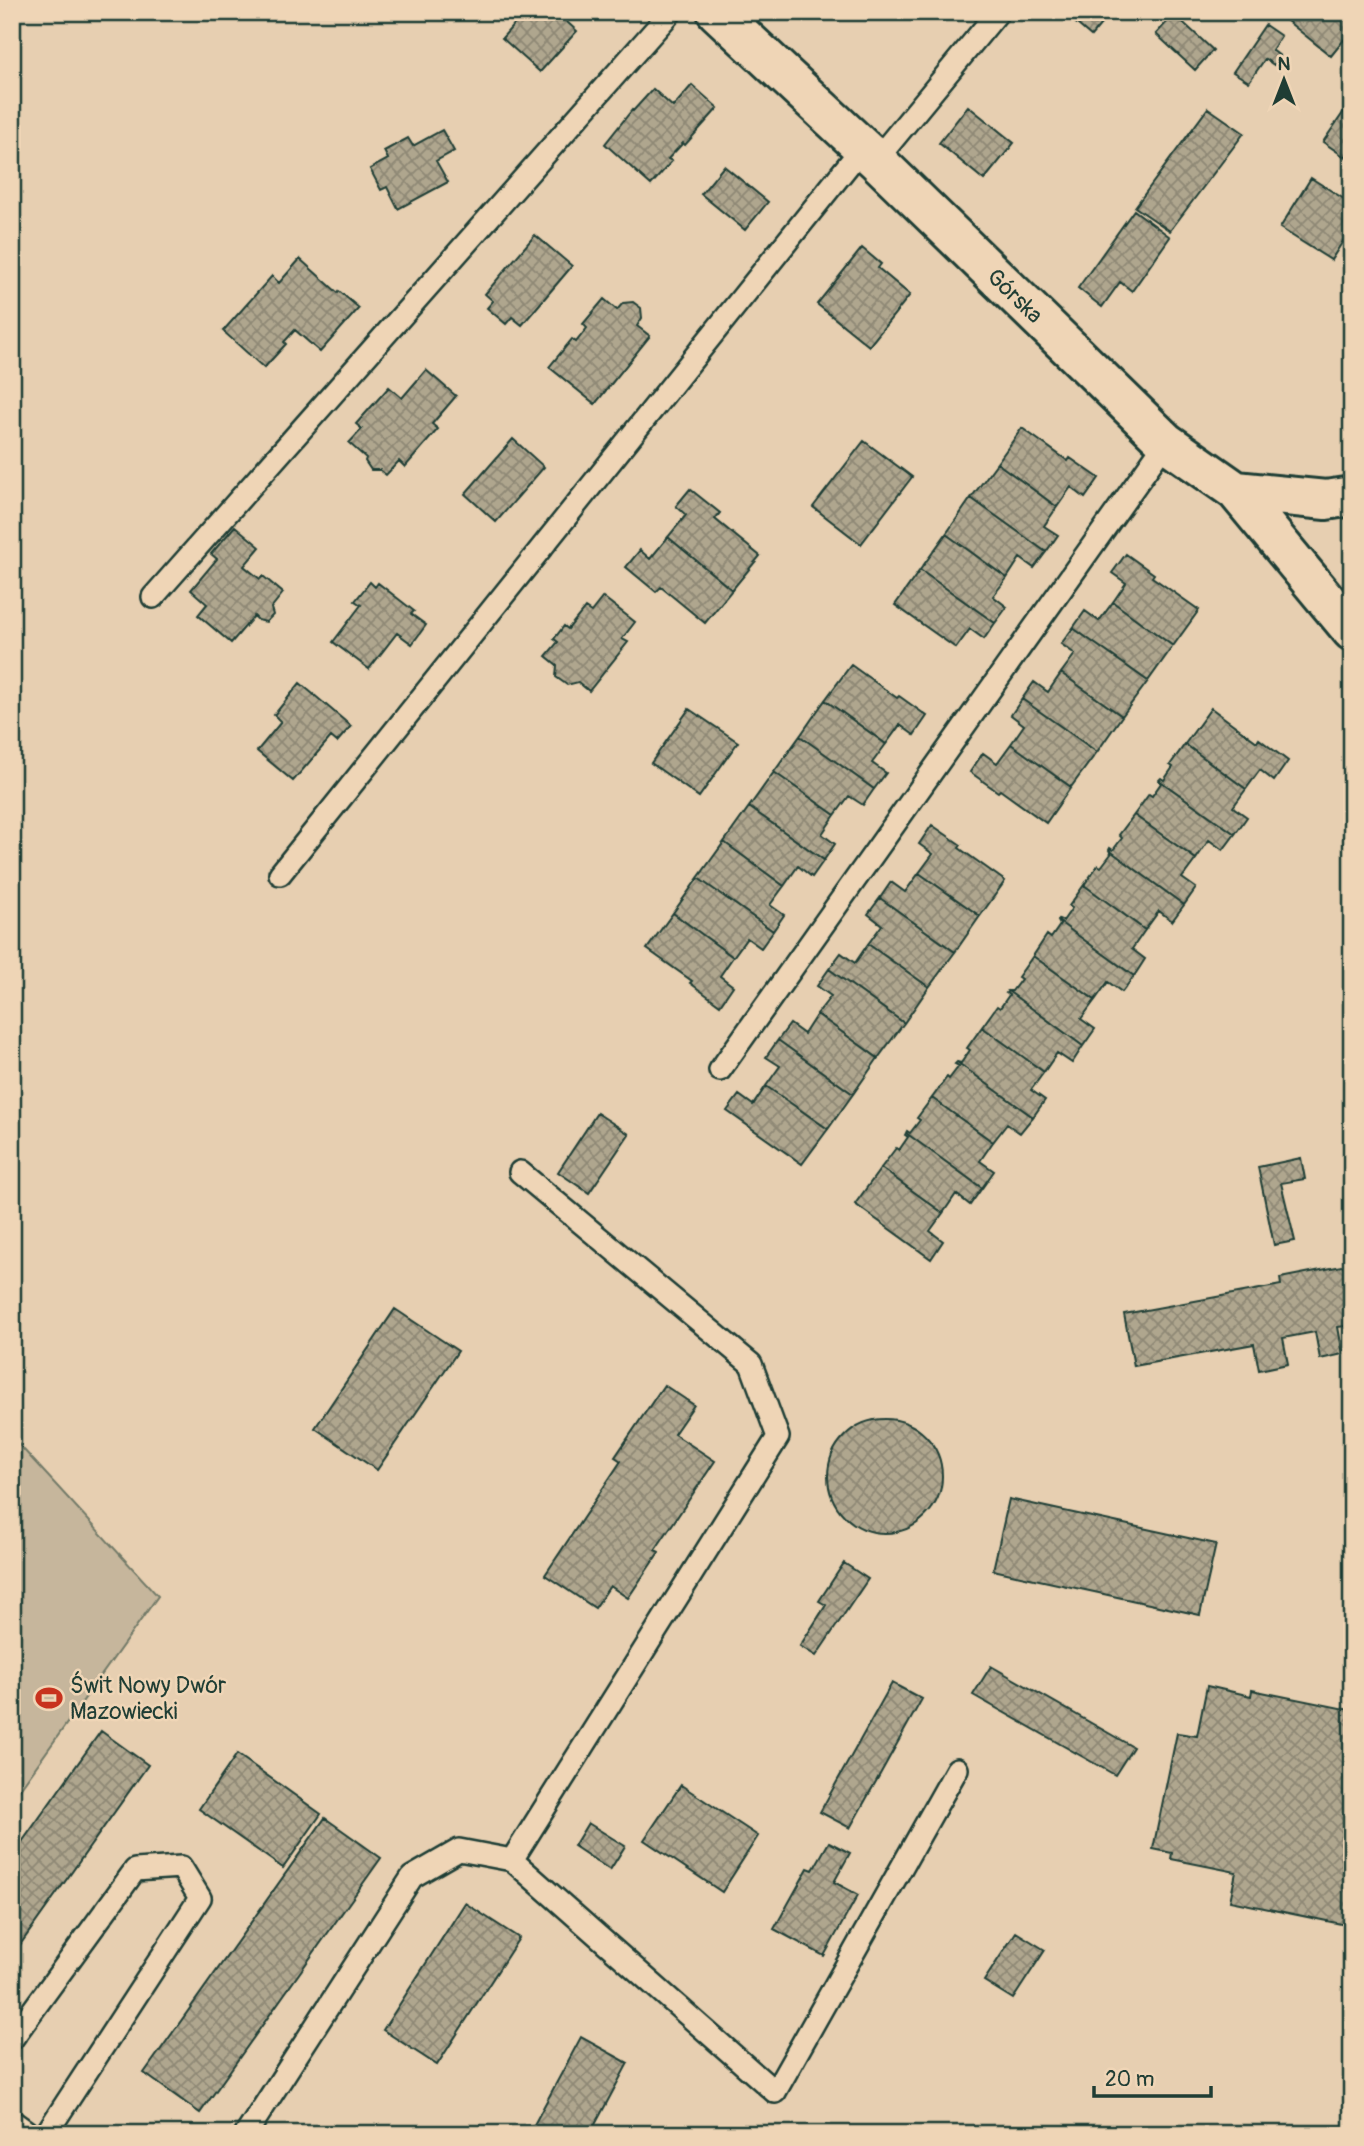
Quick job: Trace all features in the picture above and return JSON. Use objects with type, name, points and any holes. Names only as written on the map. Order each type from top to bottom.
[{"type":"street","name":"Górska","points":[[717,12],[869,154],[1166,442],[1236,491],[1326,500],[1352,496]]},
{"type":"street","points":[[1236,491],[1352,631]]},
{"type":"lane","points":[[153,597],[671,12]]},
{"type":"lane","points":[[280,874],[869,154],[998,12]]},
{"type":"lane","points":[[720,1070],[1166,442]]},
{"type":"lane","points":[[512,1860],[778,1437],[751,1364],[520,1172]]},
{"type":"lane","points":[[246,2134],[412,1877],[459,1850],[512,1860],[775,2092],[957,1769]]},
{"type":"lane","points":[[12,2039],[135,1870],[181,1867],[201,1898],[46,2134]]},
{"type":"lane","points":[[12,2120],[30,2134]]},
{"type":"shaded area","name":"Świt Nowy Dwór Mazowiecki","points":[[12,1437],[158,1596],[12,1800]]},
{"type":"building","points":[[525,12],[556,12],[577,31],[540,72],[502,38]]},
{"type":"building","points":[[1063,12],[1111,12],[1091,36]]},
{"type":"building","points":[[1276,12],[1348,12],[1352,15],[1352,30],[1331,56]]},
{"type":"building","points":[[1174,14],[1213,50],[1195,70],[1156,34]]},
{"type":"building","points":[[1265,25],[1281,36],[1272,50],[1280,56],[1274,65],[1265,59],[1249,82],[1233,72]]},
{"type":"building","points":[[692,85],[718,108],[685,145],[683,143],[668,159],[672,161],[651,185],[605,144],[653,89],[673,107]]},
{"type":"building","points":[[1352,100],[1352,147],[1345,157],[1323,142]]},
{"type":"building","points":[[968,106],[1014,143],[984,180],[939,143]]},
{"type":"building","points":[[1208,108],[1244,133],[1170,231],[1135,207]]},
{"type":"building","points":[[442,130],[454,151],[436,161],[448,182],[398,209],[387,187],[381,190],[370,169],[388,159],[384,151],[408,138],[413,146]]},
{"type":"building","points":[[724,166],[768,202],[745,230],[701,194]]},
{"type":"building","points":[[1311,178],[1352,204],[1352,227],[1331,260],[1280,228]]},
{"type":"building","points":[[1134,210],[1170,237],[1132,291],[1120,282],[1102,307],[1078,288]]},
{"type":"building","points":[[535,235],[572,266],[522,325],[512,317],[506,324],[487,308],[493,301],[485,294]]},
{"type":"building","points":[[862,248],[881,264],[878,268],[910,295],[869,346],[817,304]]},
{"type":"building","points":[[300,259],[359,308],[320,352],[295,330],[264,368],[223,331],[272,276],[279,283]]},
{"type":"building","points":[[604,299],[617,310],[623,303],[633,302],[641,308],[642,318],[637,326],[650,336],[595,404],[549,367],[572,339],[576,342],[587,328],[583,324]]},
{"type":"building","points":[[426,370],[456,396],[432,424],[438,429],[405,467],[399,461],[386,475],[380,470],[371,470],[366,458],[349,443],[362,429],[356,424],[389,387],[402,398]]},
{"type":"building","points":[[1022,428],[1068,461],[1070,458],[1099,478],[1085,498],[1071,487],[1057,507],[997,463]]},
{"type":"building","points":[[513,439],[544,467],[496,522],[465,494]]},
{"type":"building","points":[[864,441],[912,477],[861,544],[813,507]]},
{"type":"building","points":[[997,463],[1057,507],[1044,526],[1058,535],[1046,552],[971,498]]},
{"type":"building","points":[[690,489],[720,513],[715,519],[760,556],[732,590],[668,537],[686,515],[676,506]]},
{"type":"building","points":[[971,498],[1046,552],[1034,568],[1020,558],[1007,578],[946,534]]},
{"type":"building","points":[[235,526],[260,547],[244,566],[260,579],[263,576],[283,593],[271,608],[273,615],[266,622],[254,616],[231,643],[198,615],[207,604],[191,590],[217,559],[211,554]]},
{"type":"building","points":[[946,534],[1007,578],[993,596],[1007,607],[995,623],[920,570]]},
{"type":"building","points":[[668,537],[732,590],[705,623],[661,587],[656,592],[626,567],[640,550],[650,559]]},
{"type":"building","points":[[1126,554],[1154,574],[1152,577],[1199,610],[1173,646],[1113,602],[1126,583],[1112,573]]},
{"type":"building","points":[[920,570],[995,623],[984,639],[970,629],[956,648],[895,605]]},
{"type":"building","points":[[370,582],[375,587],[378,583],[414,611],[411,614],[426,625],[412,644],[397,633],[369,669],[333,642],[361,605],[355,601]]},
{"type":"building","points":[[603,597],[635,622],[622,639],[628,642],[589,691],[578,682],[567,685],[556,677],[557,665],[546,656],[558,642],[554,639],[564,626],[568,629],[585,608],[591,612]]},
{"type":"building","points":[[1113,602],[1173,646],[1148,681],[1073,628],[1085,611],[1099,621]]},
{"type":"building","points":[[1073,628],[1148,681],[1122,716],[1061,673],[1075,654],[1061,644]]},
{"type":"building","points":[[851,665],[927,716],[914,735],[900,725],[886,744],[825,700]]},
{"type":"building","points":[[1061,673],[1122,716],[1097,752],[1022,699],[1034,682],[1048,692]]},
{"type":"building","points":[[300,683],[351,726],[337,742],[331,737],[293,781],[257,751],[281,722],[274,715]]},
{"type":"building","points":[[1022,699],[1097,752],[1071,787],[1011,744],[1024,725],[1011,715]]},
{"type":"building","points":[[825,700],[886,744],[872,763],[886,773],[874,789],[800,736]]},
{"type":"building","points":[[1211,708],[1288,761],[1274,781],[1260,770],[1246,789],[1185,744]]},
{"type":"building","points":[[689,709],[738,742],[699,797],[651,763]]},
{"type":"building","points":[[800,736],[874,789],[863,805],[849,796],[835,815],[774,772]]},
{"type":"building","points":[[1011,744],[1071,787],[1046,823],[970,772],[983,753],[997,763]]},
{"type":"building","points":[[1185,744],[1246,789],[1233,807],[1247,817],[1235,834],[1159,780],[1164,780],[1173,767],[1170,765]]},
{"type":"building","points":[[774,772],[835,815],[822,834],[835,844],[824,860],[749,807]]},
{"type":"building","points":[[1159,780],[1235,834],[1223,850],[1209,840],[1196,859],[1134,815],[1149,794],[1152,796],[1161,783]]},
{"type":"building","points":[[749,807],[824,860],[812,877],[798,866],[784,886],[724,842]]},
{"type":"building","points":[[1134,815],[1196,859],[1182,878],[1196,888],[1184,905],[1109,850],[1113,850],[1122,838],[1119,835]]},
{"type":"building","points":[[932,825],[1005,881],[980,916],[919,873],[933,854],[919,844]]},
{"type":"building","points":[[724,842],[784,886],[770,905],[784,915],[773,931],[698,878]]},
{"type":"building","points":[[1109,850],[1184,905],[1172,921],[1159,911],[1145,930],[1084,885],[1098,865],[1101,867],[1111,854]]},
{"type":"building","points":[[919,873],[980,916],[955,952],[880,898],[891,882],[905,892]]},
{"type":"building","points":[[698,878],[773,931],[761,948],[747,938],[733,957],[673,913]]},
{"type":"building","points":[[1084,885],[1145,930],[1132,949],[1145,959],[1134,976],[1058,921],[1063,921],[1072,908],[1069,906]]},
{"type":"building","points":[[880,898],[955,952],[929,987],[868,944],[882,925],[868,914]]},
{"type":"building","points":[[673,913],[733,957],[720,976],[733,986],[720,1005],[647,949]]},
{"type":"building","points":[[1058,921],[1134,976],[1122,992],[1108,982],[1095,1000],[1033,956],[1047,935],[1051,938],[1060,925]]},
{"type":"building","points":[[868,944],[929,987],[904,1023],[829,969],[841,953],[855,963]]},
{"type":"building","points":[[1033,956],[1095,1000],[1081,1019],[1095,1029],[1083,1046],[1008,991],[1012,991],[1021,979],[1018,977]]},
{"type":"building","points":[[829,969],[904,1023],[878,1058],[817,1014],[831,996],[817,986]]},
{"type":"building","points":[[1008,991],[1083,1046],[1072,1063],[1057,1053],[1044,1072],[982,1027],[997,1006],[1000,1008],[1009,995],[1006,993]]},
{"type":"building","points":[[817,1014],[878,1058],[853,1094],[778,1040],[790,1024],[804,1034]]},
{"type":"building","points":[[982,1027],[1044,1072],[1031,1090],[1045,1100],[1033,1117],[957,1062],[961,1063],[970,1050],[967,1048]]},
{"type":"building","points":[[778,1040],[853,1094],[828,1129],[766,1086],[780,1066],[766,1057]]},
{"type":"building","points":[[957,1062],[1033,1117],[1020,1133],[1007,1124],[993,1142],[932,1098],[959,1066],[955,1064]]},
{"type":"building","points":[[766,1086],[828,1129],[802,1164],[727,1111],[739,1095],[753,1105]]},
{"type":"building","points":[[932,1098],[993,1142],[980,1161],[994,1171],[982,1188],[906,1133],[910,1133],[920,1120],[917,1118]]},
{"type":"building","points":[[597,1113],[629,1134],[589,1193],[558,1172]]},
{"type":"building","points":[[906,1133],[982,1188],[970,1205],[956,1194],[943,1213],[881,1168],[896,1148],[899,1150],[908,1137]]},
{"type":"building","points":[[1301,1158],[1305,1179],[1281,1183],[1295,1241],[1274,1245],[1258,1167]]},
{"type":"building","points":[[881,1168],[943,1213],[930,1231],[943,1241],[931,1259],[855,1204]]},
{"type":"building","points":[[1352,1264],[1352,1325],[1338,1327],[1343,1354],[1320,1359],[1315,1332],[1283,1338],[1288,1364],[1259,1370],[1254,1344],[1134,1366],[1124,1314],[1281,1285],[1280,1278]]},
{"type":"building","points":[[395,1309],[458,1351],[377,1470],[315,1428]]},
{"type":"building","points":[[664,1385],[694,1405],[674,1434],[715,1461],[655,1550],[659,1552],[628,1598],[610,1586],[595,1608],[545,1575],[621,1461],[615,1457]]},
{"type":"building","points":[[885,1419],[907,1424],[925,1436],[937,1454],[942,1476],[937,1498],[925,1516],[907,1528],[885,1533],[863,1528],[845,1516],[833,1498],[828,1476],[833,1454],[845,1436],[863,1424]]},
{"type":"building","points":[[1009,1499],[1216,1544],[1200,1615],[993,1570]]},
{"type":"building","points":[[844,1563],[868,1579],[816,1656],[800,1646],[826,1605],[819,1601]]},
{"type":"building","points":[[991,1666],[1133,1747],[1115,1775],[973,1695]]},
{"type":"building","points":[[892,1683],[922,1699],[850,1828],[820,1812]]},
{"type":"building","points":[[1207,1686],[1251,1696],[1252,1690],[1350,1710],[1351,1926],[1230,1901],[1236,1872],[1171,1859],[1172,1853],[1153,1849],[1177,1733],[1197,1736]]},
{"type":"building","points":[[101,1731],[148,1765],[12,1956],[12,1856]]},
{"type":"building","points":[[237,1754],[321,1814],[283,1868],[199,1809]]},
{"type":"building","points":[[681,1785],[758,1836],[722,1892],[644,1840]]},
{"type":"building","points":[[325,1818],[381,1858],[200,2113],[144,2073]]},
{"type":"building","points":[[588,1823],[625,1846],[610,1870],[574,1846]]},
{"type":"building","points":[[829,1842],[850,1853],[834,1882],[858,1895],[824,1956],[774,1929],[808,1868],[813,1870]]},
{"type":"building","points":[[465,1903],[519,1938],[437,2065],[383,2030]]},
{"type":"building","points":[[1016,1932],[1045,1950],[1013,1999],[984,1981]]},
{"type":"building","points":[[581,2037],[628,2063],[590,2134],[529,2134]]},
{"type":"place","name":"Świt Nowy Dwór Mazowiecki","points":[[49,1698]]}]
